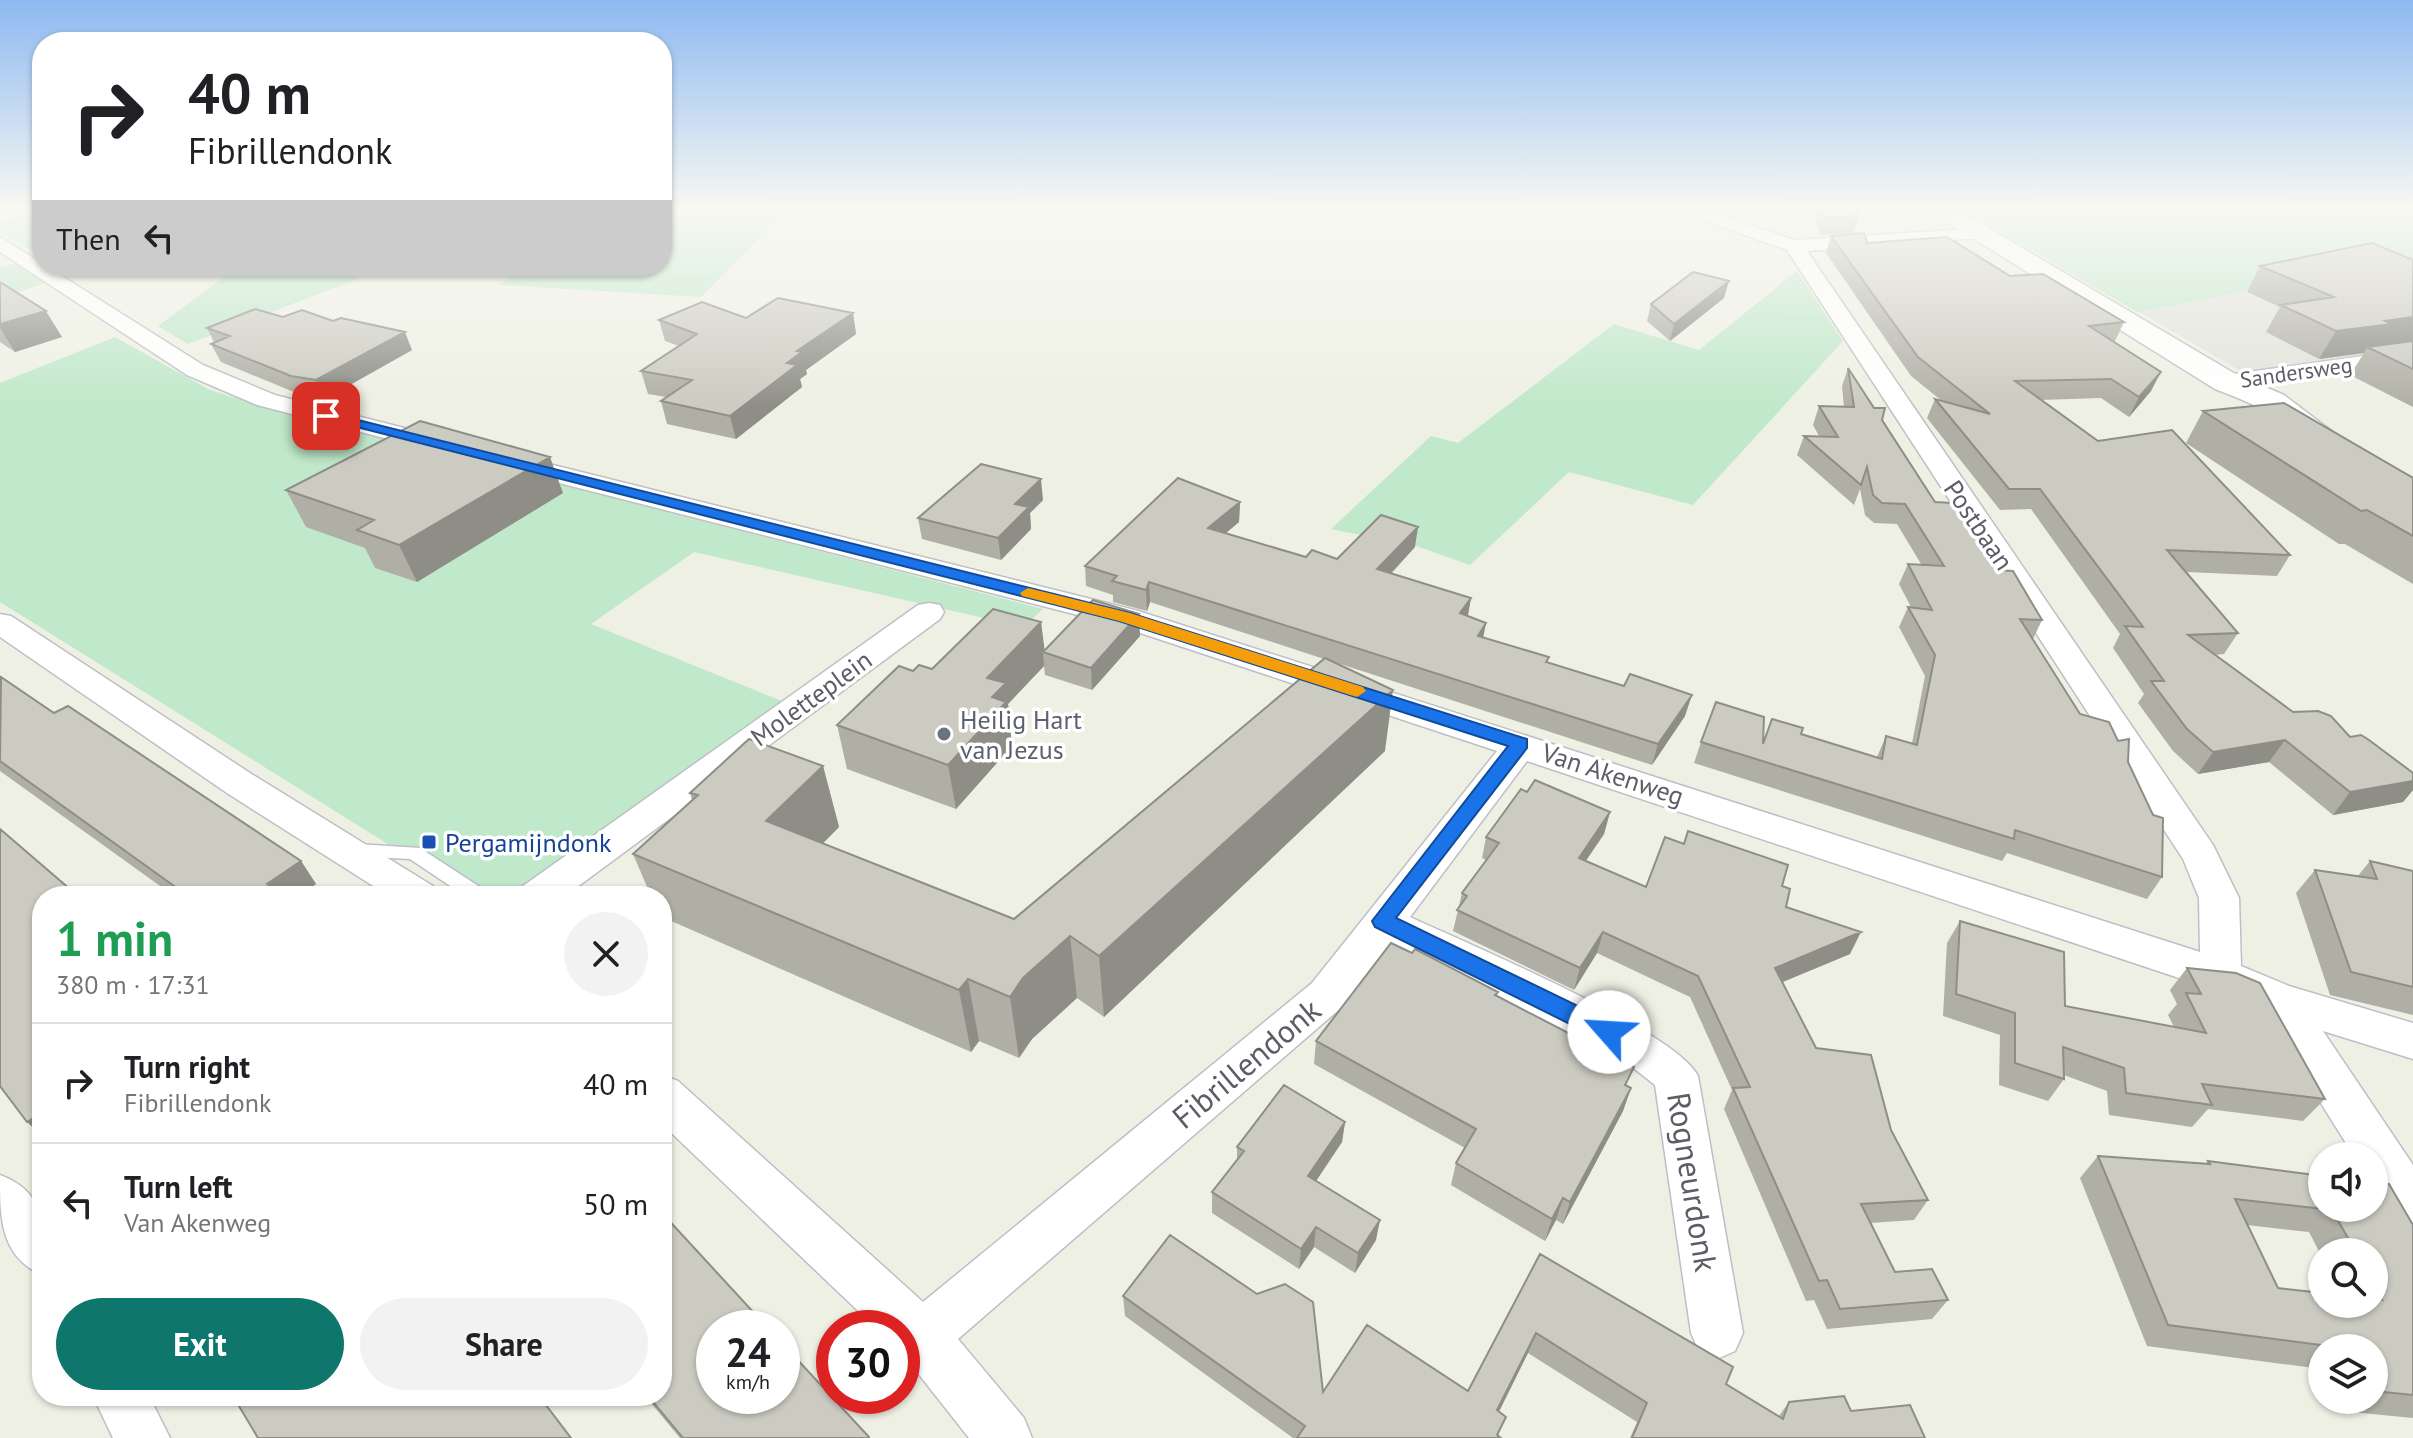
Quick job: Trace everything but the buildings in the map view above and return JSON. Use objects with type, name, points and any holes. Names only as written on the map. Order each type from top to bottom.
[{"type":"street","name":"Postbaan","points":[[1813,274],[2200,855],[2219,898],[2221,975]]},
{"type":"street","points":[[2048,274],[2226,382],[2255,406],[2340,450]]},
{"type":"street","name":"Van Akenweg","points":[[51,276],[195,370],[266,400],[1124,617],[1521,744],[2221,975],[2279,1000],[2413,1041]]},
{"type":"street","name":"Sandersweg","points":[[2226,382],[2413,356]]},
{"type":"street","name":"Moletteplein","points":[[551,886],[929,612]]},
{"type":"street","points":[[0,623],[14,651],[240,784],[404,886]]},
{"type":"street","name":"Fibrillendonk","points":[[922,1336],[1327,995],[1521,744]]},
{"type":"street","name":"Rogneurdonk","points":[[1382,921],[1637,1046],[1676,1076],[1717,1333]]},
{"type":"street","points":[[2279,1000],[2413,1207]]},
{"type":"street","points":[[672,1104],[922,1336],[1004,1438]]},
{"type":"street","points":[[0,1197],[32,1232]]},
{"type":"street","points":[[125,1406],[142,1438]]},
{"type":"lane","points":[[351,851],[414,853],[464,886]]},
{"type":"shaded area","points":[[2074,274],[2413,274],[2413,352],[2249,376]]},
{"type":"green space","points":[[0,274],[31,274],[46,283],[0,298]]},
{"type":"green space","points":[[724,274],[701,297],[499,285],[511,276]]},
{"type":"green space","points":[[1793,274],[1799,274],[1843,341],[1693,505],[1569,472],[1470,565],[1374,531],[1365,536],[1331,529],[1431,436],[1458,443],[1614,324],[1699,350]]},
{"type":"green space","points":[[2072,274],[2334,274],[2137,312]]},
{"type":"green space","points":[[225,276],[362,276],[188,344],[158,326]]},
{"type":"green space","points":[[115,337],[210,390],[285,413],[1043,609],[1023,627],[694,552],[591,624],[792,705],[539,886],[455,886],[0,602],[0,383]]},
{"type":"slow traffic","points":[[1028,593],[1124,617],[1357,691]]},
{"type":"place","name":"Heilig Hart van Jezus","points":[[944,734]]},
{"type":"place","name":"Pergamijndonk","points":[[429,842]]},
{"type":"route","points":[[326,416],[1124,617],[1521,744],[1382,921],[1609,1032]]}]
